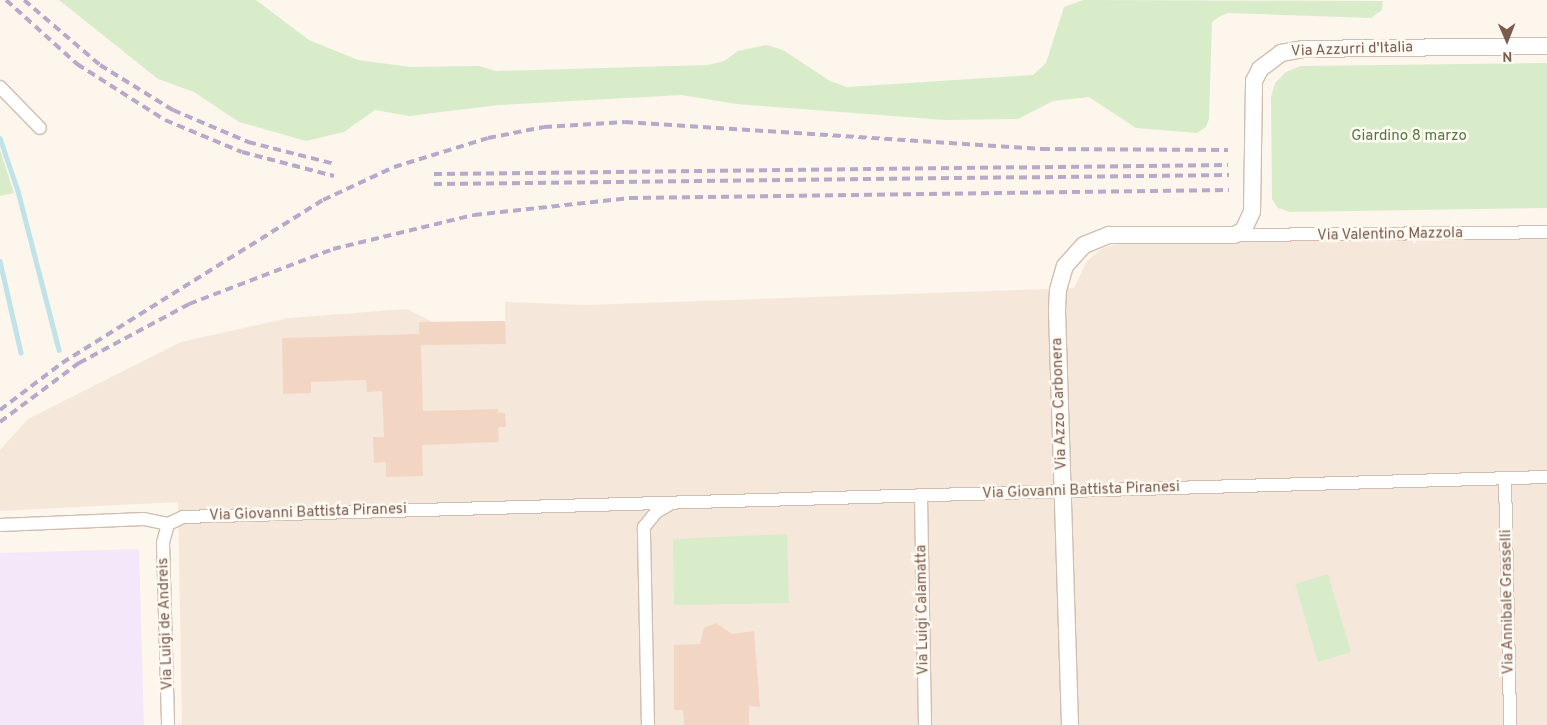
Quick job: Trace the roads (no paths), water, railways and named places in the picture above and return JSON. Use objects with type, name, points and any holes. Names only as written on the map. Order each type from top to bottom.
[{"type":"street","name":"Via Azzurri d'Italia","points":[[1234,235],[1250,223],[1254,81],[1260,69],[1281,53],[1303,49],[1547,46]]},
{"type":"street","points":[[0,86],[40,128]]},
{"type":"street","name":"Via Azzurri d'Italia","points":[[1200,233],[1236,223],[1252,195]]},
{"type":"street","name":"Via Valentino Mazzola","points":[[1234,235],[1547,232]]},
{"type":"street","name":"Via Azzo Carbonera","points":[[1070,725],[1057,309],[1059,284],[1065,266],[1084,245],[1097,238],[1200,233],[1234,235]]},
{"type":"street","name":"Via Giovanni Battista Piranesi","points":[[2,524],[144,519],[168,524],[183,517],[1547,477]]},
{"type":"street","name":"Via Annibale Grasselli","points":[[1505,478],[1510,725]]},
{"type":"street","name":"Via Luigi Calamatta","points":[[922,496],[925,725]]},
{"type":"street","points":[[648,725],[644,528],[656,512],[675,503]]},
{"type":"street","name":"Via Giovanni Battista Piranesi","points":[[616,505],[636,512],[644,528]]},
{"type":"street","name":"Via Luigi de Andreis","points":[[168,524],[163,543],[168,725]]},
{"type":"waterway","points":[[0,138],[18,191],[59,350]]},
{"type":"waterway","points":[[0,261],[21,353]]},
{"type":"railway","points":[[6,0],[77,64],[165,120],[242,152],[334,176]]},
{"type":"railway","points":[[24,0],[100,65],[173,110],[248,142],[335,164]]},
{"type":"railway","points":[[0,410],[62,363],[323,200],[394,167],[488,138],[544,127],[625,122],[1042,149],[1228,150]]},
{"type":"railway","points":[[434,174],[1228,165]]},
{"type":"railway","points":[[434,184],[1229,175]]},
{"type":"railway","points":[[0,422],[79,363],[189,304],[333,249],[474,215],[630,198],[1229,190]]},
{"type":"park label","name":"Giardino 8 marzo","points":[[1409,137]]}]
